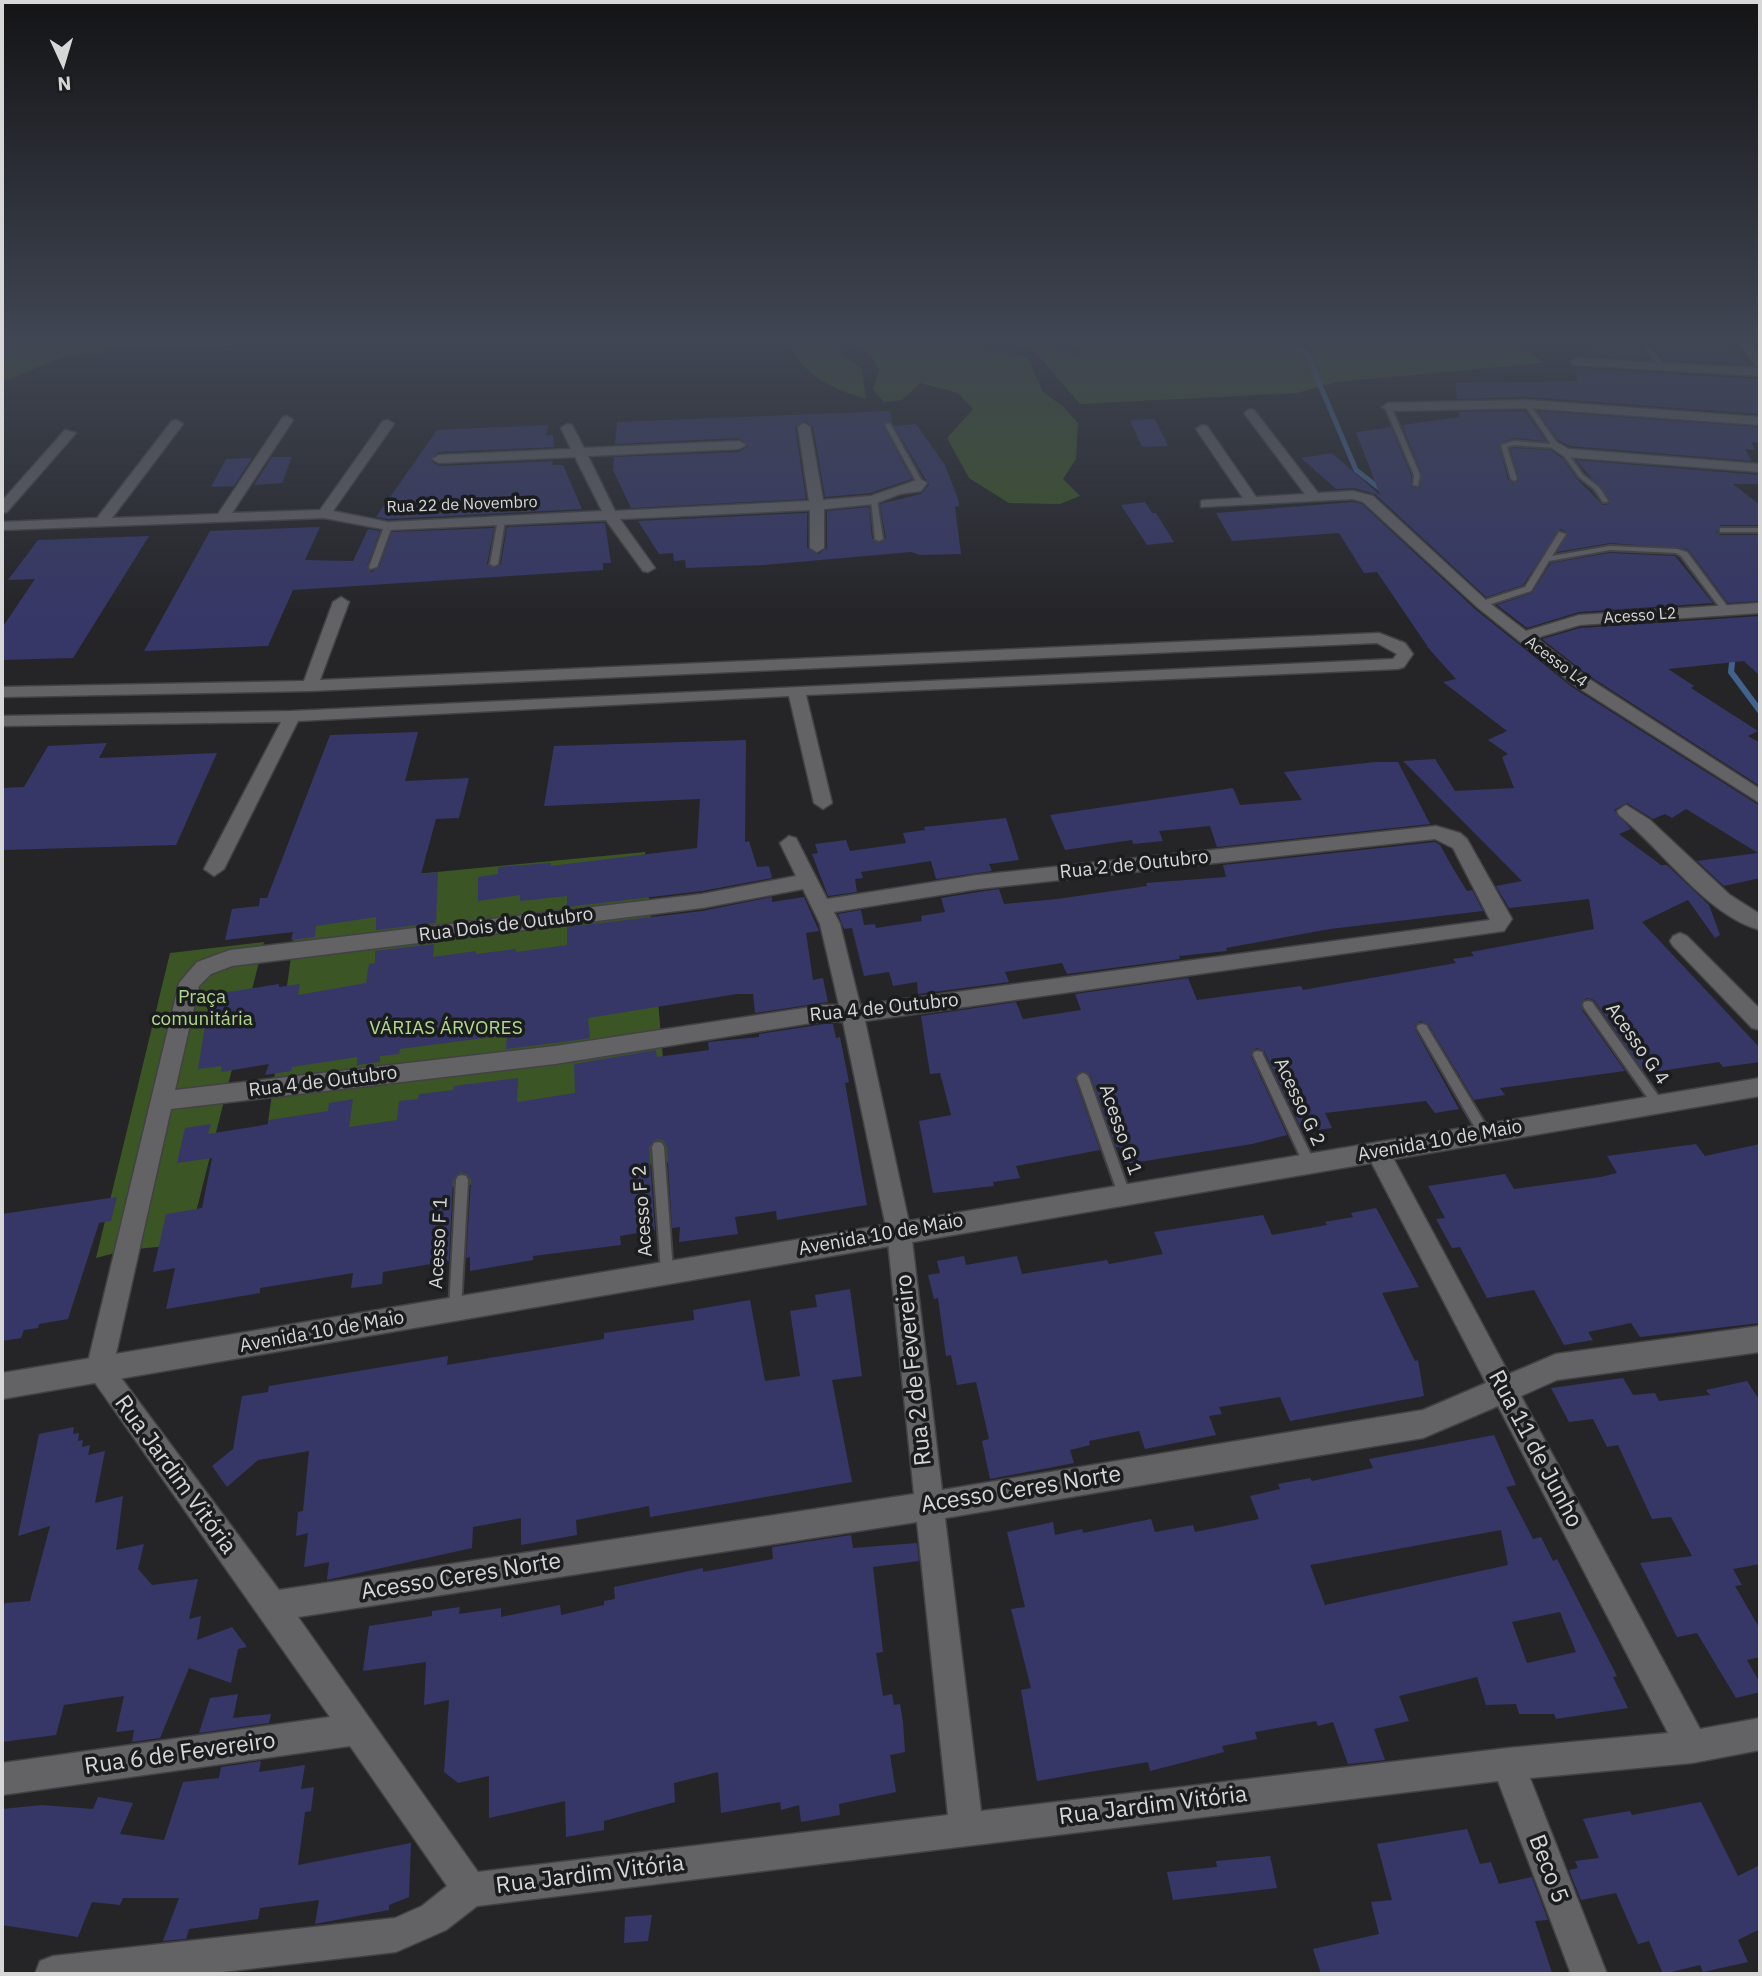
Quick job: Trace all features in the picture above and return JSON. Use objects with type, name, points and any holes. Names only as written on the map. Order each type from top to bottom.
[{"type":"street","points":[[2,509],[67,436]]},
{"type":"street","points":[[101,522],[168,436]]},
{"type":"street","points":[[222,518],[276,436]]},
{"type":"street","points":[[324,514],[379,436]]},
{"type":"street","points":[[571,436],[611,516],[648,568]]},
{"type":"street","points":[[806,436],[817,505],[817,548]]},
{"type":"street","points":[[1207,436],[1252,501]]},
{"type":"street","points":[[1268,436],[1314,497]]},
{"type":"street","points":[[439,459],[739,446]]},
{"type":"street","points":[[1561,449],[1760,468]]},
{"type":"street","name":"Rua 22 de Novembro","points":[[2,526],[324,514],[388,526],[611,516],[874,500],[897,490],[916,488],[920,484]]},
{"type":"street","name":"Acesso L4","points":[[1314,497],[1353,495],[1372,501],[1482,604],[1580,681],[1760,797]]},
{"type":"street","points":[[1206,503],[1314,497]]},
{"type":"street","points":[[293,715],[280,706],[281,700],[309,686],[341,602]]},
{"type":"street","name":"Acesso L2","points":[[1523,637],[1579,620],[1760,608]]},
{"type":"street","points":[[2,692],[309,686],[786,662],[1379,638],[1399,646],[1405,654],[1398,664],[787,690],[293,715],[2,721]]},
{"type":"street","points":[[786,662],[767,677],[787,690],[823,803]]},
{"type":"street","points":[[786,662],[806,675],[787,690]]},
{"type":"street","points":[[214,869],[293,715],[321,700],[322,694],[309,686]]},
{"type":"street","points":[[1626,811],[1648,827],[1739,913],[1760,923]]},
{"type":"street","name":"Rua 2 de Outubro","points":[[822,907],[978,882],[1423,832],[1447,835]]},
{"type":"street","name":"Rua 4 de Outubro","points":[[162,1101],[555,1055],[824,1013],[853,1014],[1497,926],[1502,919],[1500,912],[1460,844],[1447,835]]},
{"type":"street","name":"Rua 2 de Fevereiro","points":[[789,844],[830,924],[853,1014],[899,1231],[966,1829]]},
{"type":"street","name":"Rua Dois de Outubro","points":[[162,1101],[188,983],[204,968],[230,958],[702,901],[808,881]]},
{"type":"street","points":[[1680,941],[1760,1022]]},
{"type":"street","name":"Avenida 10 de Maio","points":[[2,1386],[899,1231],[1760,1087]]},
{"type":"street","points":[[99,1370],[162,1101]]},
{"type":"street","name":"Rua 11 de Junho","points":[[1378,1152],[1692,1747]]},
{"type":"street","name":"Acesso Ceres Norte","points":[[272,1606],[929,1506],[1423,1424],[1556,1367],[1760,1339]]},
{"type":"street","name":"Rua Jardim Vitória","points":[[99,1370],[272,1606],[470,1890],[1508,1764],[1692,1747],[1760,1734]]},
{"type":"street","name":"Rua 6 de Fevereiro","points":[[2,1779],[358,1729]]},
{"type":"street","name":"Beco 5","points":[[1508,1764],[1589,1974]]},
{"type":"street","points":[[53,1974],[396,1935],[434,1918],[470,1890]]},
{"type":"lane","points":[[894,436],[920,484]]},
{"type":"lane","points":[[1400,436],[1417,475],[1416,485]]},
{"type":"lane","points":[[1551,436],[1581,476],[1597,488],[1605,501]]},
{"type":"lane","points":[[1514,478],[1503,446],[1514,443],[1561,449]]},
{"type":"lane","points":[[874,500],[879,539]]},
{"type":"lane","points":[[494,564],[501,521]]},
{"type":"lane","points":[[373,567],[388,526]]},
{"type":"lane","points":[[1723,530],[1760,530]]},
{"type":"lane","points":[[1482,604],[1528,589],[1562,534]]},
{"type":"lane","points":[[1547,559],[1610,548],[1677,551],[1684,554],[1726,610]]},
{"type":"lane","name":"Acesso G 4","points":[[1588,1005],[1658,1104]]},
{"type":"lane","points":[[1422,1028],[1485,1134]]},
{"type":"lane","name":"Acesso G 2","points":[[1258,1055],[1309,1163]]},
{"type":"lane","name":"Acesso G 1","points":[[1083,1078],[1124,1194]]},
{"type":"lane","name":"Acesso F 2","points":[[658,1147],[667,1272]]},
{"type":"lane","name":"Acesso F 1","points":[[455,1309],[462,1180]]},
{"type":"green space","points":[[1077,436],[1076,459],[1063,479],[1080,496],[1060,504],[1009,503],[969,478],[947,438]]},
{"type":"green space","name":"VÁRIAS ÁRVORES","points":[[645,852],[672,1162],[256,1209],[301,885]]},
{"type":"green space","name":"Praça comunitária","points":[[264,942],[188,1244],[126,1250],[96,1258],[170,953]]},
{"type":"building","points":[[433,436],[553,436],[554,447],[439,452],[430,460],[439,466],[553,461],[552,465],[563,465],[582,509],[388,519],[376,517]]},
{"type":"building","points":[[616,436],[796,436],[806,499],[631,508],[613,470],[614,457],[739,452],[748,446],[739,438],[615,444]]},
{"type":"building","points":[[815,436],[889,436],[912,479],[870,493],[825,497]]},
{"type":"building","points":[[900,436],[925,436],[945,465],[959,502],[959,506],[955,507],[961,554],[920,555],[911,552],[764,565],[686,568],[685,560],[674,561],[673,553],[659,554],[638,521],[807,513],[807,548],[818,554],[827,548],[827,511],[869,507],[872,539],[880,543],[886,539],[880,504],[921,494],[929,485]]},
{"type":"building","points":[[1137,436],[1163,436],[1168,446],[1142,447]]},
{"type":"building","points":[[1358,436],[1395,436],[1411,475],[1411,487],[1419,488],[1422,474],[1407,436],[1543,436],[1546,441],[1514,438],[1499,444],[1508,480],[1513,483],[1519,480],[1510,449],[1551,450],[1563,459],[1577,479],[1603,505],[1609,504],[1610,500],[1576,460],[1760,475],[1760,484],[1733,484],[1760,505],[1760,525],[1720,525],[1717,532],[1720,535],[1760,535],[1760,601],[1728,603],[1688,549],[1610,543],[1557,552],[1568,533],[1560,529],[1523,585],[1486,597],[1375,494],[1354,488],[1336,489],[1301,458],[1332,453],[1380,495]]},
{"type":"building","points":[[1555,436],[1760,436],[1760,443],[1751,442],[1755,450],[1745,449],[1752,461],[1570,446]]},
{"type":"building","points":[[272,457],[292,457],[282,483],[254,485]]},
{"type":"building","points":[[252,458],[234,486],[211,487],[226,459]]},
{"type":"building","points":[[1145,502],[1152,513],[1156,513],[1174,542],[1147,545],[1121,505]]},
{"type":"building","points":[[1353,502],[1362,504],[1475,609],[1572,687],[1760,806],[1760,878],[1724,886],[1697,861],[1758,853],[1686,809],[1672,818],[1665,814],[1653,819],[1627,803],[1614,810],[1631,829],[1619,834],[1661,865],[1667,865],[1709,905],[1720,935],[1715,938],[1688,900],[1642,922],[1760,1048],[1760,1062],[1723,1067],[1719,1062],[1654,1072],[1651,1068],[1642,1069],[1594,1000],[1587,998],[1582,1001],[1582,1010],[1625,1071],[1500,1088],[1505,1095],[1474,1100],[1428,1024],[1421,1021],[1416,1024],[1415,1029],[1459,1109],[1435,1113],[1426,1101],[1325,1113],[1332,1128],[1303,1132],[1264,1051],[1257,1048],[1252,1051],[1251,1056],[1287,1135],[1252,1144],[1126,1164],[1120,1147],[1116,1147],[1091,1077],[1082,1071],[1075,1079],[1100,1150],[1016,1166],[1020,1178],[993,1182],[994,1186],[933,1193],[919,1121],[951,1115],[940,1073],[930,1074],[921,1016],[1016,1002],[1023,1019],[1081,1010],[1075,994],[1188,978],[1197,1000],[1301,986],[1303,990],[1456,963],[1453,959],[1474,956],[1471,952],[1594,929],[1589,899],[1509,908],[1496,886],[1522,881],[1403,761],[1435,759],[1455,791],[1514,788],[1502,757],[1508,754],[1488,740],[1507,731],[1443,682],[1456,679],[1430,650],[1377,572],[1364,573],[1339,533],[1232,541],[1216,513]]},
{"type":"building","points":[[605,523],[611,563],[603,563],[603,570],[293,590],[268,646],[144,651],[210,531],[320,527],[305,560],[353,561],[368,529],[380,531],[367,566],[371,572],[379,568],[392,532],[494,528],[487,564],[495,568],[501,564],[507,527]]},
{"type":"building","points":[[149,536],[73,658],[2,660],[2,628],[35,579],[8,580],[38,540]]},
{"type":"building","points":[[1610,553],[1675,556],[1713,603],[1579,612],[1527,628],[1497,605],[1532,593],[1551,563]]},
{"type":"building","points":[[1760,616],[1760,676],[1744,661],[1668,669],[1694,686],[1691,688],[1758,731],[1748,736],[1760,743],[1760,786],[1588,675],[1542,639],[1580,628]]},
{"type":"building","points":[[418,732],[405,781],[469,778],[459,818],[436,819],[421,874],[438,872],[436,923],[376,930],[376,917],[316,926],[315,937],[291,940],[293,932],[225,940],[232,909],[259,906],[260,898],[267,898],[330,735]]},
{"type":"building","points":[[746,740],[745,842],[749,841],[757,867],[769,866],[772,878],[702,891],[567,907],[567,896],[520,901],[520,895],[478,901],[478,877],[498,874],[498,867],[551,863],[551,866],[697,848],[700,799],[544,806],[554,746]]},
{"type":"building","points":[[107,743],[99,758],[217,753],[176,845],[2,850],[2,788],[24,787],[48,746]]},
{"type":"building","points":[[1398,762],[1430,824],[1217,847],[1210,826],[1159,831],[1163,841],[1133,844],[1132,840],[1065,850],[1050,815],[1233,788],[1240,805],[1302,800],[1284,772]]},
{"type":"building","points":[[1006,818],[1019,860],[989,864],[992,871],[936,879],[931,861],[861,872],[863,878],[855,879],[857,892],[828,896],[812,854],[818,853],[815,844],[846,840],[850,851],[906,843],[903,833],[925,830],[924,827]]},
{"type":"building","points":[[1435,842],[1440,845],[1467,891],[1472,890],[1483,911],[1330,929],[1226,948],[1227,951],[1067,974],[1062,963],[1005,972],[1009,982],[918,994],[917,982],[893,986],[889,972],[864,976],[852,928],[844,929],[838,914],[861,910],[864,925],[875,924],[876,928],[922,921],[921,916],[945,912],[941,898],[978,892],[999,889],[1004,904],[1057,899],[1147,886],[1146,883],[1226,877],[1223,865]]},
{"type":"building","points":[[772,897],[772,902],[804,897],[819,931],[806,933],[813,980],[823,978],[828,1002],[755,1013],[753,994],[737,994],[588,1018],[590,1038],[570,1041],[506,1049],[507,1035],[400,1049],[399,1054],[380,1056],[380,1062],[357,1065],[357,1057],[292,1067],[291,1071],[265,1075],[269,1064],[221,1072],[222,1066],[198,1069],[210,995],[279,984],[279,987],[300,984],[298,995],[366,983],[369,964],[375,963],[375,951],[434,944],[433,957],[476,951],[476,954],[516,949],[516,952],[567,945],[567,927],[702,911]]},
{"type":"building","points":[[833,1024],[836,1038],[840,1037],[849,1082],[845,1083],[867,1205],[777,1220],[776,1211],[735,1217],[738,1234],[679,1242],[680,1227],[672,1228],[667,1147],[663,1140],[657,1139],[649,1147],[655,1230],[620,1236],[621,1245],[533,1256],[533,1260],[470,1271],[470,1257],[466,1258],[471,1180],[461,1172],[453,1180],[449,1261],[383,1272],[382,1284],[351,1288],[353,1273],[260,1288],[260,1293],[166,1309],[175,1268],[153,1272],[166,1214],[202,1208],[212,1158],[177,1163],[185,1128],[211,1124],[208,1134],[258,1126],[268,1124],[269,1120],[328,1111],[329,1103],[353,1099],[349,1127],[397,1120],[399,1101],[418,1099],[419,1094],[453,1090],[454,1086],[518,1078],[517,1102],[575,1093],[574,1064],[656,1050],[657,1057],[709,1050],[708,1042],[759,1037],[759,1034]]},
{"type":"building","points":[[1696,1144],[1705,1156],[1760,1144],[1760,1323],[1640,1337],[1631,1323],[1588,1332],[1593,1340],[1564,1345],[1534,1290],[1487,1298],[1460,1247],[1452,1248],[1436,1219],[1445,1218],[1428,1186],[1505,1174],[1514,1189],[1601,1177],[1617,1173],[1607,1156]]},
{"type":"building","points":[[117,1197],[111,1221],[99,1223],[68,1319],[39,1324],[38,1328],[24,1330],[21,1338],[2,1341],[2,1214]]},
{"type":"building","points":[[1376,1208],[1419,1287],[1382,1293],[1415,1361],[1418,1360],[1424,1396],[1290,1421],[1280,1397],[1219,1407],[1222,1414],[1209,1416],[1216,1435],[1145,1449],[1139,1431],[1089,1441],[1090,1445],[1070,1450],[1074,1463],[990,1479],[982,1441],[989,1439],[976,1382],[957,1385],[951,1355],[946,1356],[938,1298],[934,1299],[928,1275],[940,1273],[937,1261],[964,1256],[966,1265],[1017,1256],[1022,1274],[1107,1260],[1109,1264],[1163,1254],[1154,1232],[1263,1215],[1272,1235],[1327,1225],[1325,1222],[1353,1217],[1351,1213]]},
{"type":"building","points":[[850,1289],[862,1376],[832,1380],[852,1482],[650,1517],[649,1506],[576,1520],[577,1535],[521,1545],[521,1518],[473,1527],[472,1548],[327,1580],[329,1562],[304,1567],[308,1533],[296,1536],[298,1512],[303,1511],[309,1451],[258,1460],[227,1487],[212,1466],[233,1449],[242,1396],[268,1392],[269,1386],[448,1356],[447,1365],[604,1339],[604,1333],[694,1320],[693,1310],[750,1300],[765,1381],[800,1376],[790,1311],[817,1307],[815,1295]]},
{"type":"building","points":[[1623,1378],[1633,1395],[1655,1393],[1659,1401],[1710,1395],[1706,1390],[1747,1381],[1760,1401],[1760,1564],[1733,1569],[1742,1585],[1735,1586],[1760,1629],[1760,1657],[1747,1660],[1760,1683],[1760,1692],[1736,1698],[1697,1633],[1677,1637],[1640,1563],[1692,1556],[1671,1517],[1652,1519],[1618,1445],[1607,1447],[1593,1419],[1569,1422],[1551,1388]]},
{"type":"building","points":[[74,1427],[73,1434],[79,1433],[78,1441],[83,1440],[82,1447],[90,1445],[88,1455],[105,1451],[95,1503],[123,1496],[116,1550],[144,1544],[138,1569],[152,1585],[198,1579],[189,1619],[201,1616],[197,1640],[232,1627],[247,1647],[238,1649],[231,1683],[189,1668],[160,1738],[132,1742],[134,1730],[116,1732],[124,1696],[64,1705],[56,1735],[2,1742],[2,1611],[5,1603],[30,1601],[50,1526],[18,1536],[39,1434]]},
{"type":"building","points":[[1494,1435],[1516,1485],[1506,1487],[1533,1539],[1541,1537],[1553,1561],[1557,1559],[1617,1676],[1613,1677],[1628,1708],[1556,1719],[1554,1714],[1519,1714],[1516,1704],[1486,1705],[1477,1677],[1399,1696],[1409,1721],[1374,1729],[1385,1760],[1348,1764],[1333,1722],[1318,1726],[1316,1721],[1255,1732],[1257,1739],[1222,1746],[1224,1752],[1150,1771],[1148,1762],[1037,1781],[1021,1690],[1031,1688],[1011,1609],[1025,1607],[1007,1532],[1053,1522],[1055,1535],[1082,1529],[1083,1533],[1151,1519],[1155,1532],[1193,1525],[1195,1532],[1259,1519],[1250,1496],[1280,1489],[1278,1484],[1310,1478],[1312,1481],[1373,1468],[1369,1459]],"holes":[[[1501,1530],[1508,1565],[1325,1605],[1310,1565]],[[1560,1612],[1576,1652],[1527,1663],[1512,1622]]]},
{"type":"building","points":[[851,1535],[853,1548],[917,1543],[919,1561],[873,1567],[883,1652],[876,1653],[883,1696],[892,1694],[894,1705],[900,1704],[903,1722],[905,1752],[890,1755],[896,1792],[839,1804],[840,1815],[801,1822],[799,1805],[781,1810],[780,1802],[721,1813],[718,1772],[674,1783],[675,1802],[604,1821],[604,1830],[566,1837],[565,1801],[489,1818],[489,1776],[458,1783],[444,1772],[449,1700],[424,1705],[426,1662],[363,1671],[369,1626],[432,1616],[432,1611],[460,1607],[459,1614],[501,1608],[501,1617],[560,1605],[561,1615],[604,1605],[604,1601],[615,1599],[614,1587],[703,1568],[703,1572],[773,1559],[772,1547]]},
{"type":"building","points":[[238,1694],[233,1718],[271,1714],[269,1723],[199,1733],[210,1698]]},
{"type":"building","points":[[261,1761],[259,1772],[305,1765],[301,1789],[314,1787],[311,1811],[305,1812],[298,1865],[411,1843],[409,1897],[389,1905],[389,1910],[315,1924],[319,1900],[260,1908],[258,1919],[189,1929],[186,1939],[163,1941],[179,1898],[123,1898],[120,1905],[92,1902],[78,1937],[2,1925],[2,1809],[42,1805],[93,1809],[98,1797],[133,1803],[120,1834],[164,1840],[183,1782],[219,1778],[221,1767]]},
{"type":"building","points":[[1701,1802],[1738,1876],[1760,1865],[1760,1929],[1738,1940],[1748,1962],[1703,1972],[1700,1965],[1663,1974],[1649,1941],[1638,1944],[1616,1893],[1581,1900],[1569,1870],[1578,1868],[1575,1861],[1599,1858],[1583,1819],[1630,1811],[1632,1815]]},
{"type":"building","points":[[1467,1829],[1480,1864],[1491,1862],[1499,1884],[1532,1877],[1548,1920],[1535,1921],[1552,1973],[1321,1974],[1313,1949],[1379,1934],[1371,1902],[1392,1900],[1377,1844]]},
{"type":"building","points":[[1270,1856],[1277,1888],[1173,1900],[1167,1872],[1217,1867],[1216,1861]]},
{"type":"building","points":[[652,1915],[648,1941],[624,1943],[625,1917]]},
{"type":"waterway","points":[[1342,436],[1356,470],[1383,491]]},
{"type":"waterway","points":[[1733,654],[1731,672],[1760,711]]}]
